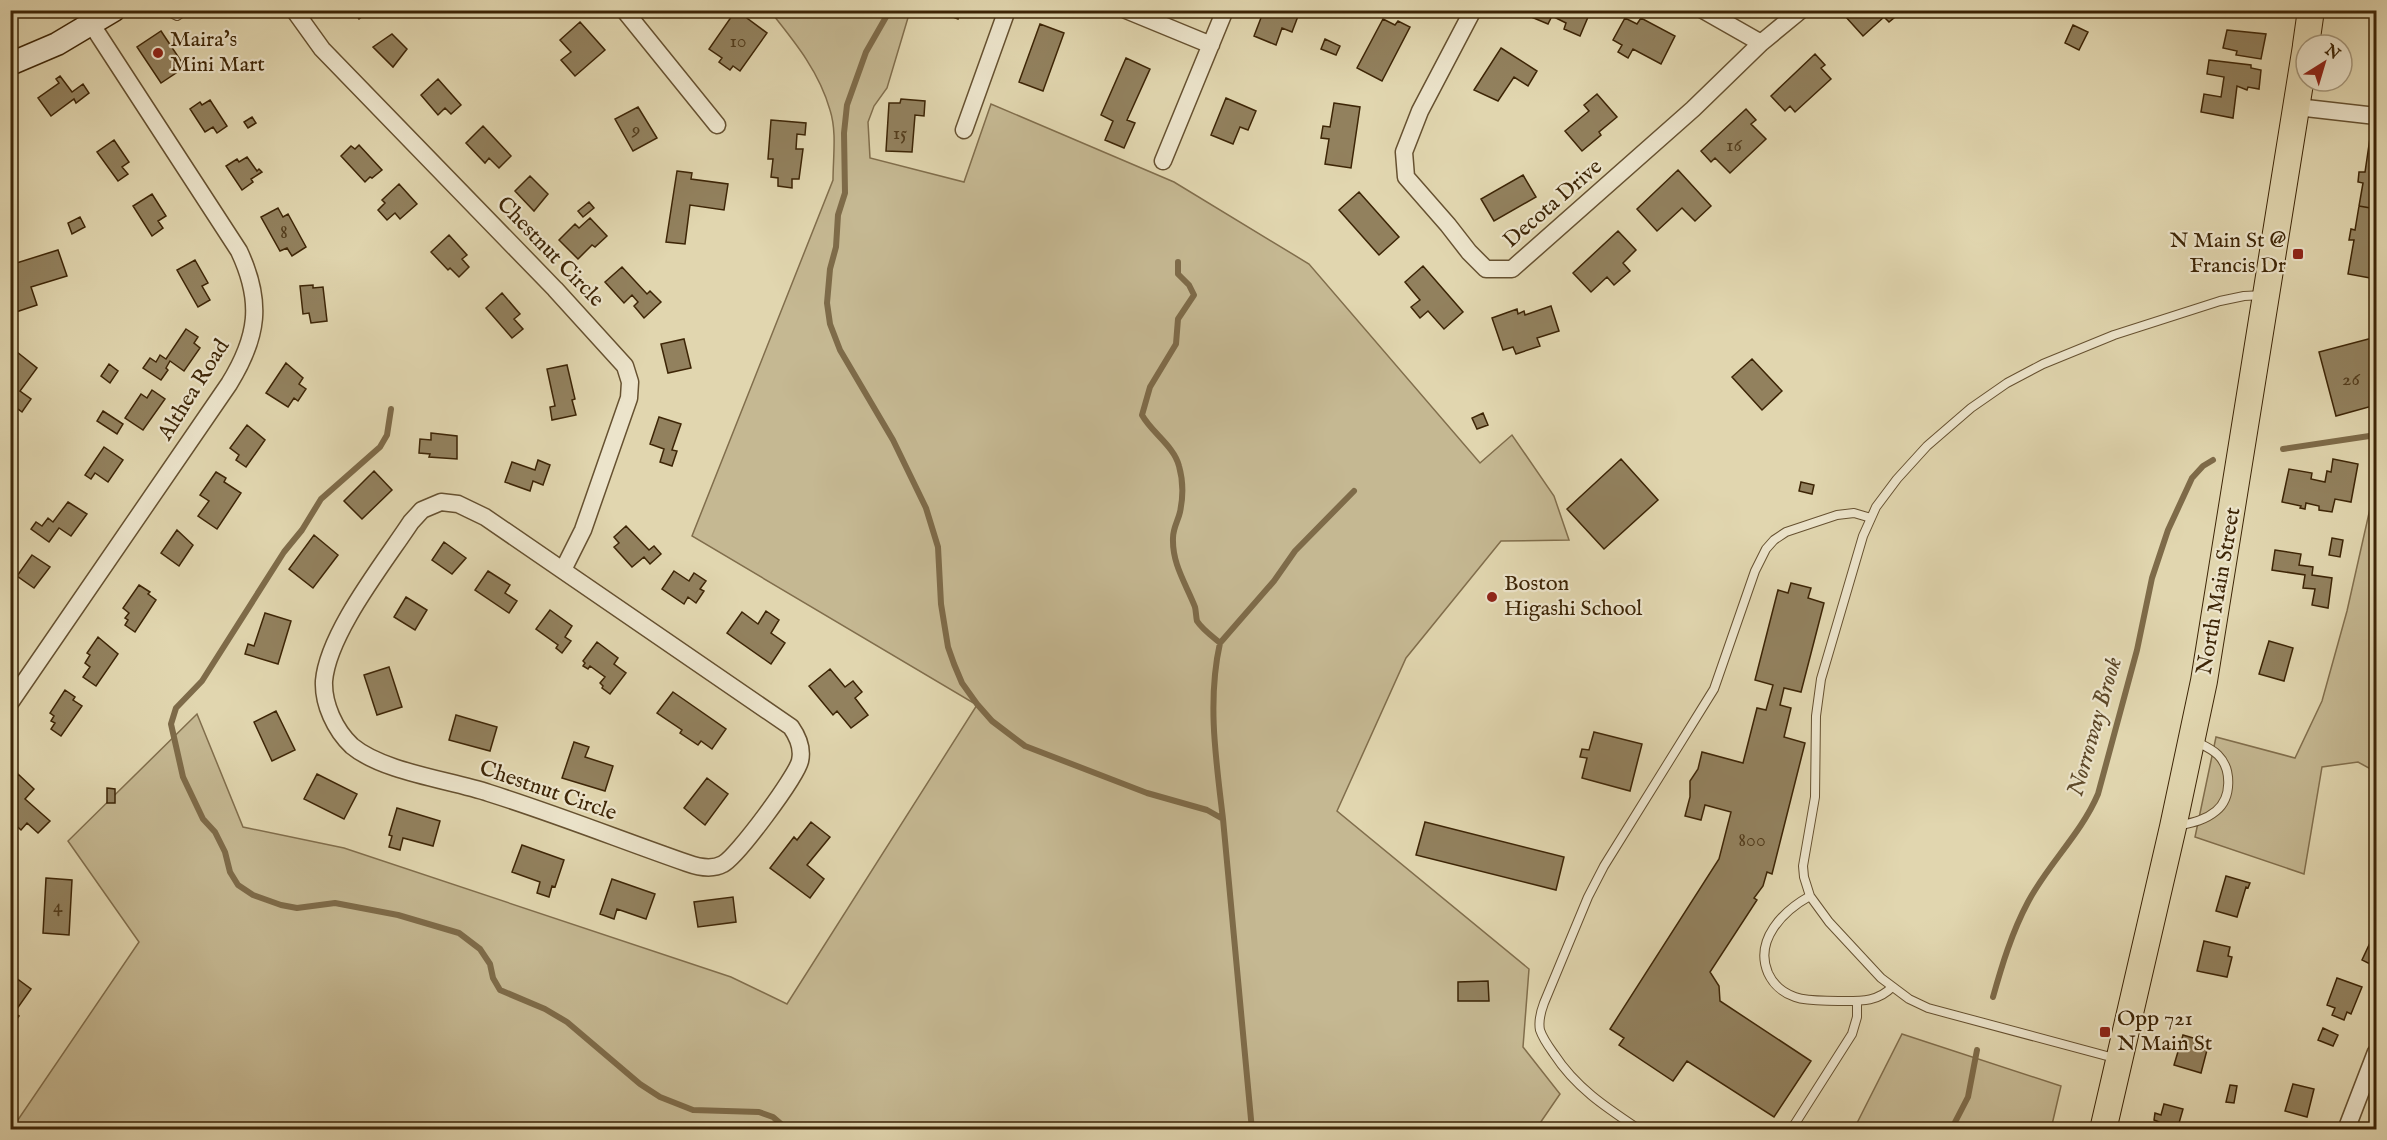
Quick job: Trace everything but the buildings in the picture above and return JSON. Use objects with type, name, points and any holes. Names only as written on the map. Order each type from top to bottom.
[{"type":"main road","points":[[10,64],[92,26],[114,10]]},
{"type":"main road","name":"North Main Street","points":[[2308,33],[2311,10]]},
{"type":"main road","name":"North Main Street","points":[[2103,1130],[2173,827],[2216,614],[2299,93]]},
{"type":"street","name":"Chestnut Circle","points":[[294,10],[322,49],[555,289],[614,352],[624,366],[630,382],[628,398],[583,530],[563,570]]},
{"type":"street","points":[[624,10],[717,124]]},
{"type":"street","points":[[964,130],[1007,10]]},
{"type":"street","points":[[1126,10],[1211,45]]},
{"type":"street","points":[[1163,161],[1225,10]]},
{"type":"street","name":"Decota Drive","points":[[1473,10],[1420,111],[1404,152],[1406,177],[1486,269],[1512,269],[1520,264],[1693,109],[1761,43],[1801,10]]},
{"type":"street","points":[[1703,10],[1761,43]]},
{"type":"street","name":"Althea Road","points":[[10,703],[229,384],[248,349],[254,326],[253,291],[238,251],[92,26]]},
{"type":"street","points":[[2297,107],[2376,116]]},
{"type":"street","name":"Chestnut Circle","points":[[441,502],[467,507],[563,570],[776,715],[796,734],[801,751],[795,774],[736,852],[723,865],[696,866],[497,795],[384,763],[352,745],[337,727],[327,705],[324,684],[331,649],[347,619],[411,522],[422,510],[441,502]]},
{"type":"street","points":[[2346,1130],[2372,1076],[2376,1052]]},
{"type":"lane","points":[[165,10],[177,16],[186,10]]},
{"type":"lane","points":[[2119,1059],[1928,1008],[1892,987],[1829,922],[1810,896],[1803,866],[1815,797],[1817,703],[1824,668],[1870,518],[1897,478],[1927,446],[1971,408],[2018,376],[2056,358],[2125,332],[2220,301],[2244,296],[2268,295]]},
{"type":"lane","points":[[1640,1130],[1595,1100],[1565,1070],[1547,1045],[1540,1029],[1544,1003],[1588,897],[1604,866],[1714,689],[1755,571],[1766,549],[1786,532],[1837,515],[1854,513],[1870,518]]},
{"type":"lane","points":[[2173,827],[2198,822],[2214,813],[2222,804],[2228,787],[2228,772],[2223,761],[2211,750],[2192,740]]},
{"type":"lane","points":[[1810,896],[1792,907],[1771,931],[1764,959],[1770,978],[1781,989],[1795,997],[1810,1000],[1857,1001],[1880,997],[1892,987]]},
{"type":"lane","points":[[1791,1130],[1852,1035],[1857,1017],[1857,1001]]},
{"type":"shaded area","points":[[770,11],[910,11],[887,88],[874,106],[868,122],[870,158],[964,182],[991,104],[1174,182],[1309,264],[1480,463],[1512,435],[1554,496],[1569,540],[1501,541],[1406,658],[1337,811],[1529,969],[1523,1047],[1560,1094],[1536,1129],[11,1130],[139,942],[68,841],[197,714],[243,827],[344,848],[731,977],[787,1004],[977,705],[692,536],[833,180],[833,127],[825,96],[813,69]]},
{"type":"shaded area","points":[[2376,482],[2376,772],[2358,762],[2322,767],[2304,874],[2195,837],[2216,737],[2295,758],[2322,701],[2347,611]]},
{"type":"shaded area","points":[[1902,1034],[2061,1086],[2051,1129],[1854,1129]]},
{"type":"waterway","points":[[890,10],[866,52],[847,105],[844,133],[845,193],[838,215],[836,247],[830,269],[827,303],[830,324],[840,350],[893,440],[926,508],[938,547],[941,604],[948,647],[962,683],[977,704],[992,721],[1025,746],[1147,793],[1207,810],[1223,819],[1252,1130]]},
{"type":"waterway","points":[[1178,262],[1178,274],[1189,285],[1194,295],[1178,319],[1176,344],[1150,387],[1142,415],[1173,452],[1179,466],[1182,495],[1180,512],[1173,534],[1175,557],[1195,607],[1197,621],[1220,643],[1213,709],[1223,819]]},
{"type":"waterway","points":[[391,409],[387,435],[380,447],[321,499],[302,530],[284,552],[202,681],[176,708],[171,724],[183,777],[203,819],[215,832],[225,852],[230,872],[238,885],[253,895],[281,905],[297,908],[335,903],[398,915],[459,933],[480,949],[490,964],[493,978],[500,990],[545,1009],[567,1022],[640,1084],[660,1097],[693,1110],[759,1112],[773,1117],[788,1130]]},
{"type":"waterway","name":"Norroway Brook","points":[[2283,449],[2376,435]]},
{"type":"waterway","name":"Norroway Brook","points":[[1993,997],[2022,913],[2036,888],[2083,822],[2098,794],[2137,650],[2152,578],[2168,530],[2192,478],[2203,466],[2213,460]]},
{"type":"waterway","points":[[1220,643],[1274,581],[1295,551],[1354,491]]},
{"type":"waterway","name":"Norroway Brook","points":[[1951,1130],[1968,1097],[1977,1050]]},
{"type":"place","name":"Maira's Mini Mart","points":[[158,53]]},
{"type":"place","name":"N Main St @ Francis Dr","points":[[2298,254]]},
{"type":"place","name":"Boston Higashi School","points":[[1492,597]]},
{"type":"place","name":"Opp 721 N Main St","points":[[2105,1032]]}]
